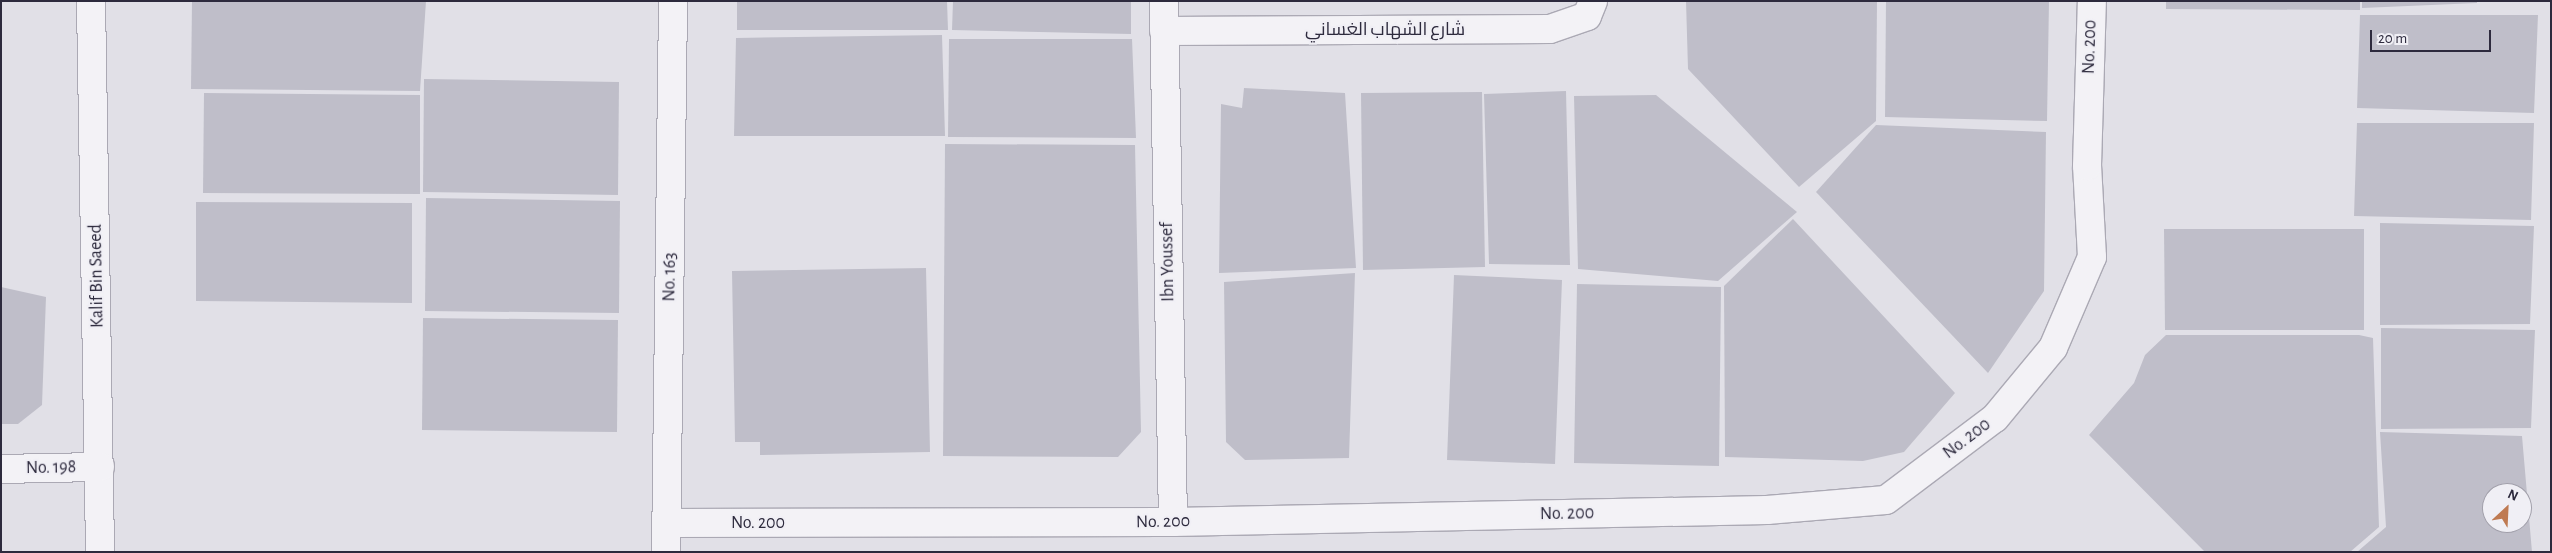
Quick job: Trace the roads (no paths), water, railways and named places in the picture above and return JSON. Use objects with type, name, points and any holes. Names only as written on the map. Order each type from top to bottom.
[{"type":"street","name":"Kalif Bin Saeed","points":[[91,1],[100,552]]},
{"type":"street","name":"No. 163","points":[[666,552],[673,1]]},
{"type":"street","name":"Ibn Youssef","points":[[1164,1],[1174,522]]},
{"type":"street","name":"شارع الشهاب الغساني","points":[[1164,30],[1550,30],[1587,16],[1594,1]]},
{"type":"street","name":"No. 200","points":[[667,523],[1174,522],[1767,510],[1886,500],[1995,418],[2053,348],[2092,257],[2087,166],[2092,1]]},
{"type":"street","name":"No. 198","points":[[1,469],[100,467]]}]
